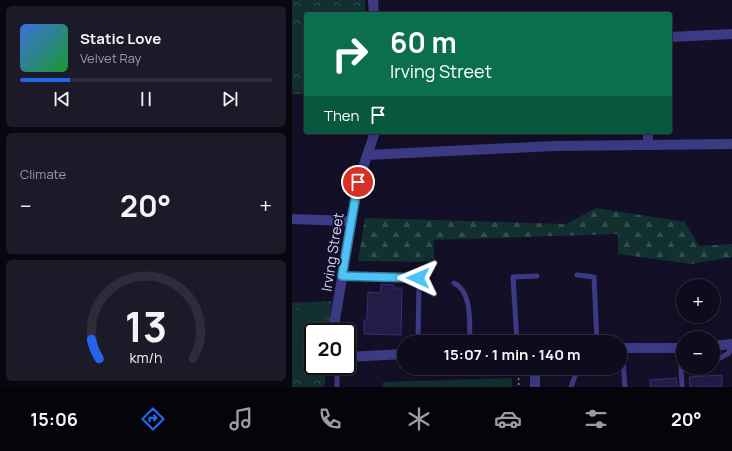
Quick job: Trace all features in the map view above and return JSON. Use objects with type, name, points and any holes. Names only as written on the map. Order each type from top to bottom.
[{"type":"street","points":[[373,0],[374,12]]},
{"type":"street","points":[[672,37],[732,34]]},
{"type":"street","name":"Irving Street","points":[[334,323],[358,182],[374,134]]},
{"type":"street","points":[[648,134],[648,144]]},
{"type":"street","points":[[367,155],[554,146],[732,144]]},
{"type":"street","points":[[292,219],[351,221]]},
{"type":"street","points":[[720,345],[732,344]]},
{"type":"street","points":[[627,348],[676,348]]},
{"type":"street","points":[[356,356],[397,354]]},
{"type":"street","points":[[535,375],[535,387]]},
{"type":"lane","points":[[342,276],[418,278],[418,335]]},
{"type":"lane","points":[[517,335],[513,278],[536,276]]},
{"type":"lane","points":[[577,276],[594,277],[596,335]]},
{"type":"lane","points":[[454,283],[459,285],[466,294],[469,335]]},
{"type":"lane","points":[[720,358],[729,353],[732,344]]},
{"type":"lane","points":[[337,375],[337,387]]},
{"type":"lane","points":[[571,387],[575,375]]},
{"type":"lane","points":[[623,375],[624,387]]},
{"type":"lane","points":[[682,375],[682,387]]},
{"type":"path","points":[[518,375],[519,387]]},
{"type":"green space","points":[[292,0],[365,0],[365,12],[304,12],[304,94],[292,94]]},
{"type":"green space","points":[[325,4],[334,6],[340,12],[312,12],[318,6]]},
{"type":"green space","points":[[304,20],[304,73],[292,62],[292,33]]},
{"type":"green space","points":[[596,208],[685,222],[699,246],[732,244],[732,257],[691,264],[618,254],[618,234],[433,240],[435,262],[358,261],[365,218],[566,224]]},
{"type":"green space","points":[[332,301],[330,323],[304,323],[304,375],[326,375],[324,387],[292,387],[292,303]]},
{"type":"green space","points":[[326,308],[324,323],[304,323],[304,366],[292,366],[292,310]]},
{"type":"green space","points":[[512,378],[512,387],[383,387],[383,382]]},
{"type":"building","points":[[381,284],[394,285],[394,288],[402,288],[401,335],[364,334],[364,320],[367,320],[368,292],[380,293]]},
{"type":"building","points":[[722,375],[722,387],[690,387],[689,377]]},
{"type":"building","points":[[677,378],[677,387],[650,387],[650,380]]},
{"type":"route","points":[[358,182],[342,276],[418,278]]}]
